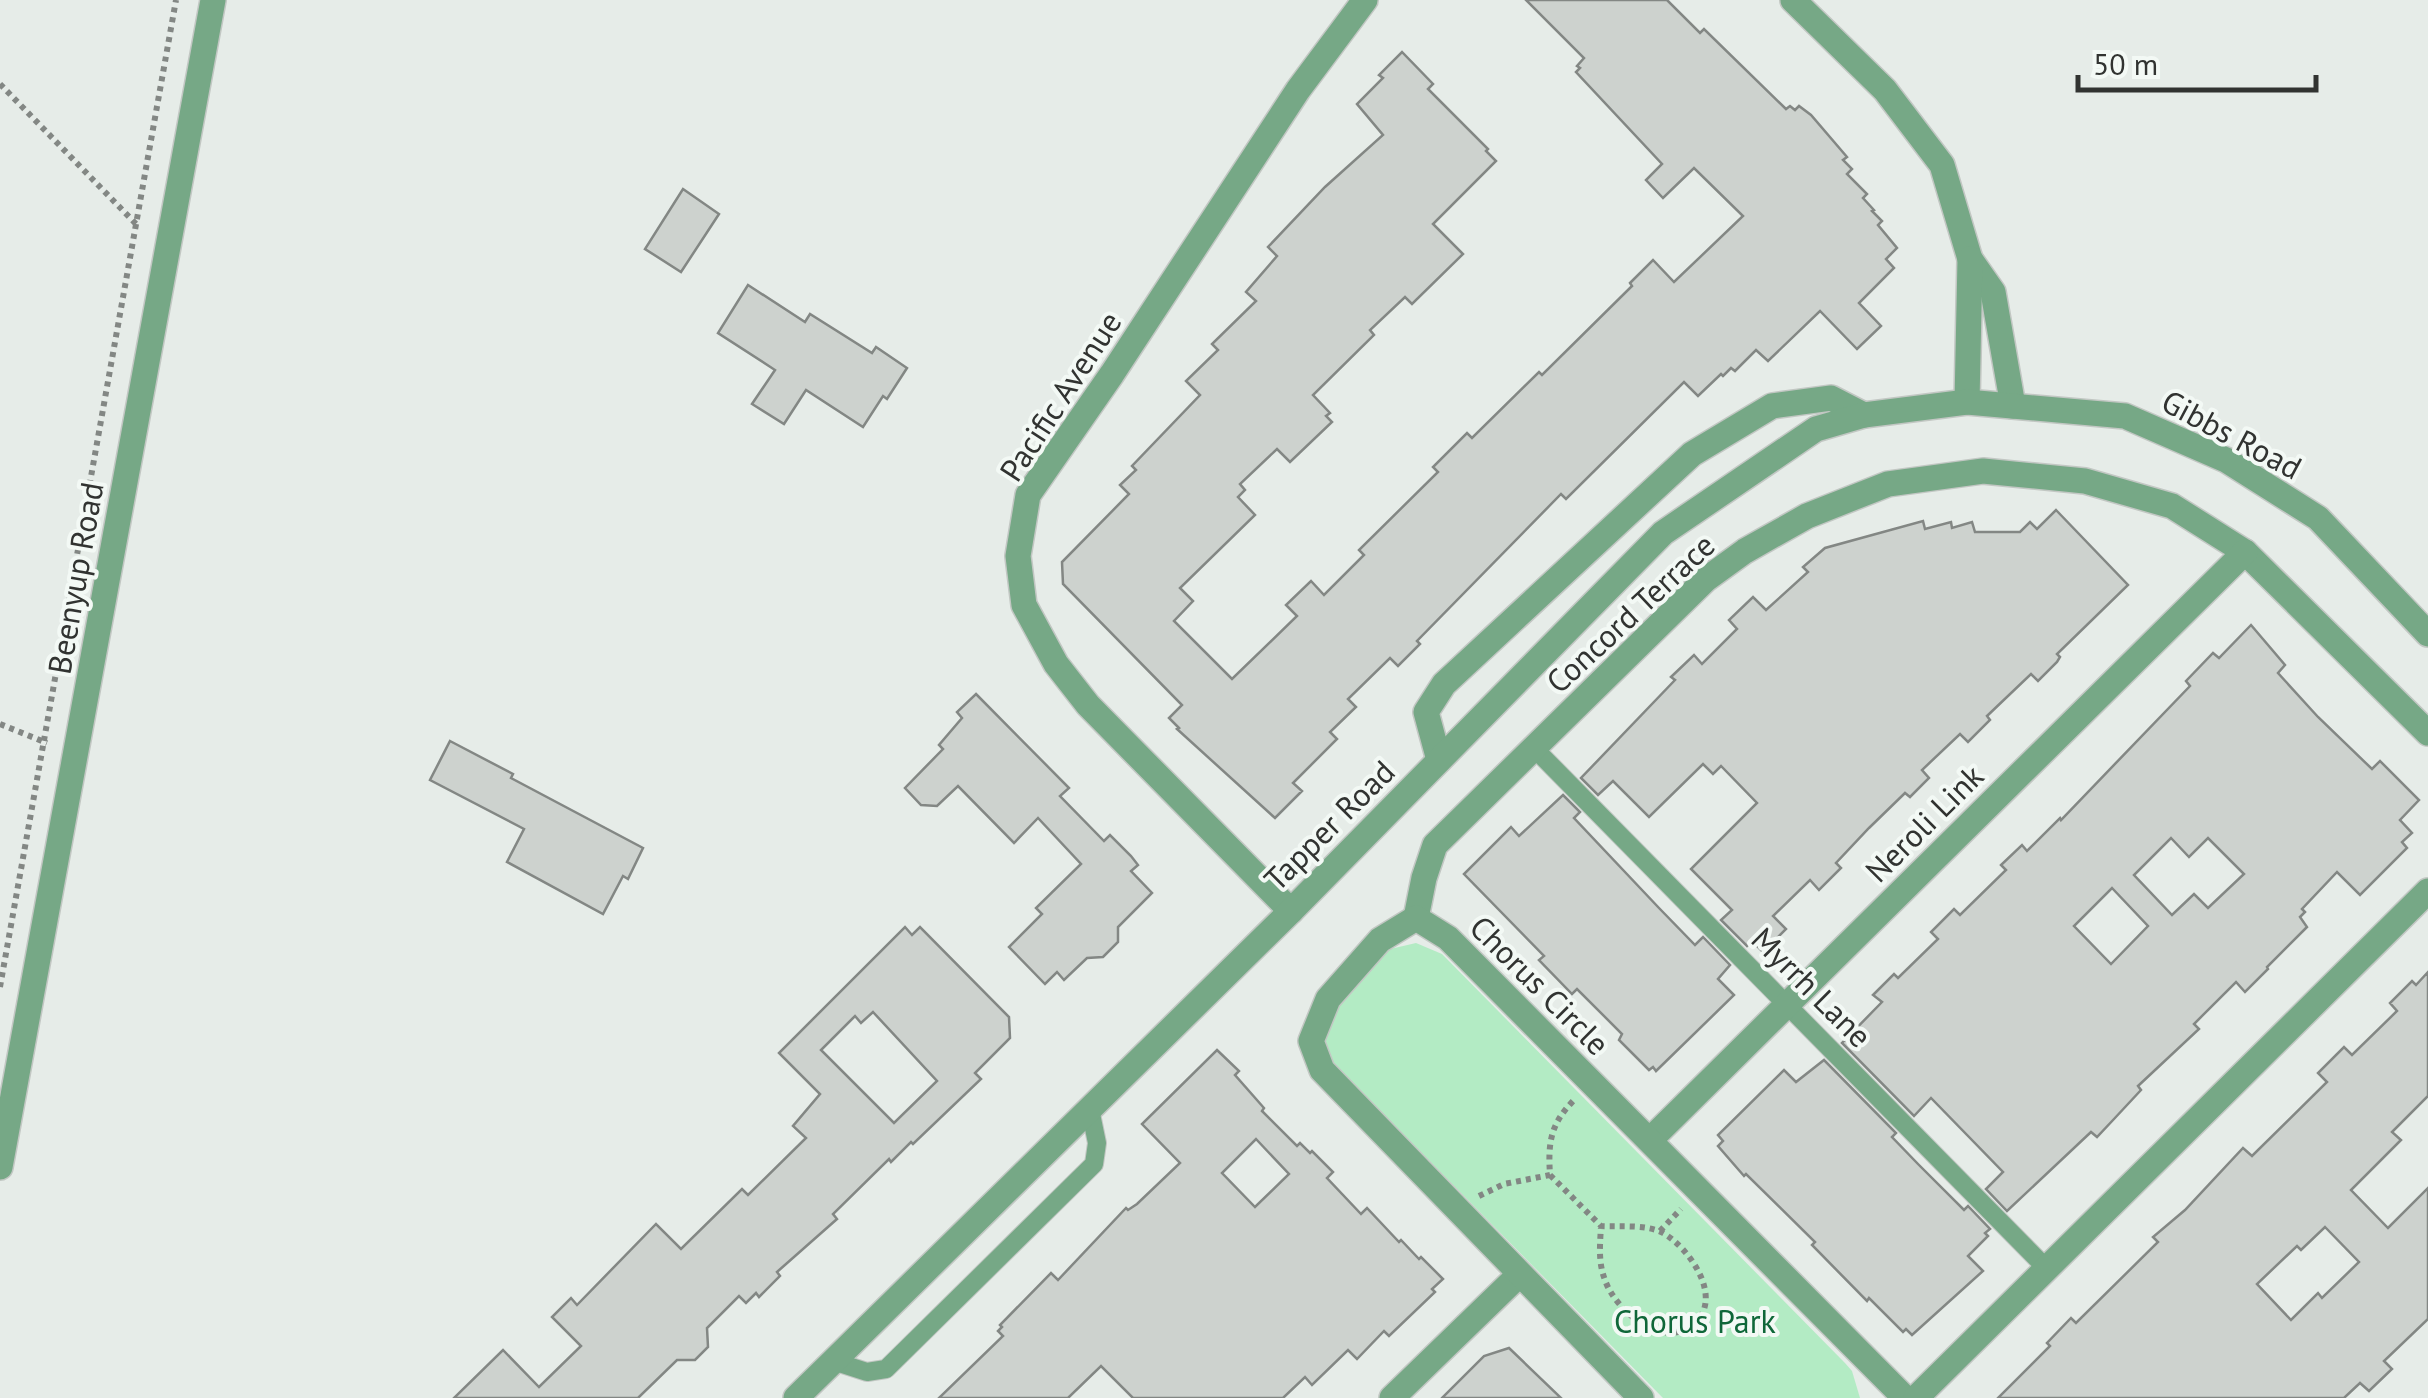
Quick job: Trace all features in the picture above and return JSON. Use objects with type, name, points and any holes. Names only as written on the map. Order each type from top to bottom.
[{"type":"street","name":"Beenyup Road","points":[[0,1167],[213,0]]},
{"type":"street","name":"Pacific Avenue","points":[[1291,910],[1088,705],[1066,678],[1024,604],[1018,556],[1028,495],[1298,90],[1365,0]]},
{"type":"street","points":[[1793,0],[1884,90],[1942,165],[1970,259],[1967,402]]},
{"type":"street","points":[[1970,259],[1993,292],[2013,406]]},
{"type":"street","points":[[1439,760],[1426,712],[1444,684],[1692,454],[1772,406],[1831,398],[1864,415]]},
{"type":"street","name":"Tapper Road","points":[[796,1398],[1291,910],[1663,533],[1816,428],[1864,415],[1967,402]]},
{"type":"street","name":"Gibbs Road","points":[[1967,402],[2126,416],[2226,460],[2318,518],[2428,634]]},
{"type":"street","name":"Concord Terrace","points":[[1416,918],[1435,846],[1705,580],[1744,551],[1807,516],[1888,484],[1984,470],[2085,481],[2172,506],[2245,552],[2428,733]]},
{"type":"street","name":"Neroli Link","points":[[1650,1140],[2245,552]]},
{"type":"street","points":[[1916,1398],[2428,891]]},
{"type":"street","points":[[1416,918],[1380,940],[1328,998],[1311,1041],[1328,1079],[1640,1398]]},
{"type":"street","name":"Chorus Circle","points":[[1416,918],[1448,938],[1906,1398]]},
{"type":"street","points":[[1392,1398],[1519,1274]]},
{"type":"lane","name":"Myrrh Lane","points":[[1534,748],[2047,1269]]},
{"type":"lane","points":[[833,1361],[867,1372],[886,1369],[928,1328],[1094,1164],[1097,1142],[1090,1108]]},
{"type":"path","points":[[0,987],[176,0]]},
{"type":"path","points":[[0,84],[166,260]]},
{"type":"path","points":[[0,724],[76,756]]},
{"type":"path","points":[[1592,1082],[1553,1126],[1549,1139],[1550,1176],[1602,1226],[1660,1231],[1680,1247],[1696,1266],[1704,1289],[1696,1323],[1682,1332],[1661,1332],[1626,1312],[1602,1274],[1602,1226]]},
{"type":"path","points":[[1460,1215],[1480,1194],[1493,1188],[1550,1176]]},
{"type":"green space","name":"Chorus Park","points":[[1416,943],[1442,954],[1845,1363],[1852,1371],[1860,1398],[1663,1398],[1329,1059],[1324,1046],[1325,1016],[1386,950]]},
{"type":"building","points":[[1526,0],[1667,0],[1700,33],[1704,29],[1786,109],[1799,106],[1811,115],[1847,157],[1843,160],[1852,169],[1847,174],[1867,194],[1863,198],[1882,221],[1878,225],[1897,248],[1886,259],[1894,268],[1859,303],[1881,326],[1857,349],[1820,311],[1768,361],[1756,350],[1735,371],[1731,368],[1721,374],[1698,396],[1684,382],[1566,499],[1561,494],[1417,641],[1420,644],[1398,666],[1390,658],[1348,699],[1356,707],[1330,732],[1337,739],[1293,783],[1302,791],[1275,818],[1177,729],[1169,718],[1182,705],[1063,584],[1062,562],[1129,494],[1120,485],[1136,470],[1132,466],[1200,395],[1186,381],[1218,350],[1212,344],[1256,301],[1246,292],[1277,256],[1268,247],[1325,187],[1383,135],[1357,104],[1402,52],[1433,84],[1428,89],[1496,161],[1433,224],[1463,254],[1412,304],[1405,297],[1370,330],[1374,335],[1313,395],[1330,413],[1326,416],[1332,422],[1290,462],[1277,449],[1240,484],[1245,490],[1238,497],[1255,515],[1180,588],[1193,601],[1174,621],[1232,679],[1297,616],[1286,605],[1311,581],[1324,595],[1364,555],[1359,550],[1438,472],[1433,467],[1467,433],[1472,438],[1539,372],[1542,375],[1653,260],[1674,282],[1743,216],[1694,168],[1663,198],[1646,180],[1662,164],[1576,72],[1584,58]]},
{"type":"building","points":[[683,189],[719,214],[681,272],[645,249]]},
{"type":"building","points":[[748,285],[805,322],[810,314],[872,353],[876,347],[907,368],[863,427],[806,390],[784,424],[752,404],[775,370],[718,333]]},
{"type":"building","points":[[2056,510],[2128,585],[2057,654],[2057,662],[2038,681],[2031,674],[1987,716],[1990,720],[1968,742],[1960,734],[1922,770],[1929,778],[1910,797],[1905,793],[1869,828],[1836,863],[1841,868],[1819,890],[1810,880],[1773,916],[1786,929],[1763,952],[1752,941],[1747,946],[1721,920],[1732,910],[1691,869],[1757,803],[1721,766],[1713,774],[1703,764],[1649,817],[1613,781],[1598,795],[1581,778],[1694,655],[1702,664],[1737,629],[1729,620],[1753,597],[1766,610],[1808,572],[1803,567],[1825,548],[1923,521],[1925,529],[1951,522],[1952,528],[1972,522],[1975,532],[2020,532],[2030,522],[2037,529]]},
{"type":"building","points":[[2251,625],[2285,665],[2278,673],[2318,717],[2372,769],[2380,761],[2419,800],[2400,820],[2412,833],[2402,842],[2407,848],[2360,895],[2337,872],[2302,909],[2305,912],[2300,917],[2307,927],[2268,969],[2245,992],[2236,982],[2194,1024],[2199,1029],[2138,1086],[2141,1090],[2097,1137],[2091,1132],[2007,1211],[1986,1189],[2003,1172],[1931,1098],[1914,1116],[1842,1043],[1882,1002],[1873,995],[1894,974],[1898,978],[1938,939],[1931,932],[1954,909],[1960,915],[2006,870],[2001,865],[2022,845],[2027,851],[2061,820],[2190,686],[2186,681],[2213,653],[2219,658]],"holes":[[[2171,838],[2189,857],[2208,838],[2244,874],[2208,908],[2194,894],[2172,915],[2134,875]],[[2112,888],[2148,926],[2111,964],[2074,926]]]},
{"type":"building","points":[[976,694],[1069,788],[1060,796],[1104,841],[1110,835],[1131,856],[1138,865],[1131,871],[1152,893],[1118,927],[1118,942],[1103,957],[1087,958],[1064,980],[1057,972],[1045,984],[1009,947],[1042,914],[1036,908],[1081,864],[1038,818],[1014,843],[958,786],[937,806],[921,805],[905,788],[943,749],[939,745],[962,718],[957,712]]},
{"type":"building","points":[[450,741],[643,848],[628,879],[623,876],[603,914],[507,862],[524,829],[430,780]]},
{"type":"building","points":[[1563,795],[1580,812],[1574,818],[1695,945],[1703,937],[1730,965],[1718,979],[1734,995],[1656,1071],[1653,1067],[1649,1070],[1619,1040],[1622,1034],[1577,989],[1572,994],[1539,960],[1544,956],[1464,874],[1511,827],[1519,836]]},
{"type":"building","points":[[905,927],[912,935],[920,927],[1009,1017],[1010,1038],[975,1073],[981,1079],[913,1144],[891,1162],[889,1159],[833,1214],[837,1219],[777,1272],[780,1276],[759,1297],[756,1293],[746,1303],[739,1296],[707,1328],[708,1347],[695,1360],[677,1360],[638,1398],[454,1398],[503,1350],[539,1387],[581,1346],[552,1317],[571,1298],[577,1305],[656,1224],[681,1249],[742,1189],[748,1195],[806,1138],[793,1126],[820,1094],[779,1053]],"holes":[[[873,1012],[937,1081],[894,1123],[821,1050],[855,1016],[861,1023]]]},
{"type":"building","points":[[2428,972],[2428,1096],[2392,1132],[2401,1140],[2351,1190],[2388,1228],[2428,1188],[2428,1319],[2384,1361],[2392,1369],[2369,1391],[2360,1383],[2344,1398],[1998,1398],[2050,1346],[2047,1343],[2071,1318],[2076,1323],[2158,1242],[2153,1237],[2185,1210],[2243,1148],[2252,1156],[2327,1082],[2318,1073],[2344,1047],[2352,1055],[2397,1011],[2390,1003],[2412,981],[2416,985]],"holes":[[[2325,1227],[2359,1262],[2322,1298],[2318,1293],[2291,1320],[2257,1284],[2297,1246],[2301,1250]]]},
{"type":"building","points":[[1217,1050],[1239,1071],[1235,1075],[1264,1108],[1262,1111],[1297,1146],[1300,1143],[1312,1151],[1333,1172],[1327,1178],[1361,1214],[1367,1208],[1443,1279],[1432,1289],[1435,1292],[1389,1336],[1384,1331],[1357,1359],[1348,1350],[1312,1385],[1305,1377],[1283,1398],[1133,1398],[1101,1366],[1068,1398],[939,1398],[1003,1336],[998,1331],[1000,1325],[1051,1273],[1058,1280],[1126,1208],[1137,1204],[1180,1163],[1142,1124]],"holes":[[[1256,1139],[1289,1174],[1255,1207],[1222,1173]]]},
{"type":"building","points":[[1824,1060],[1896,1133],[1892,1137],[1918,1164],[1964,1210],[1968,1206],[1990,1229],[1968,1256],[1983,1271],[1912,1335],[1906,1329],[1903,1332],[1869,1298],[1867,1301],[1812,1245],[1815,1242],[1744,1176],[1718,1146],[1723,1141],[1718,1135],[1784,1070],[1796,1082]]},
{"type":"building","points":[[1509,1348],[1561,1398],[1442,1398],[1484,1356]]}]
